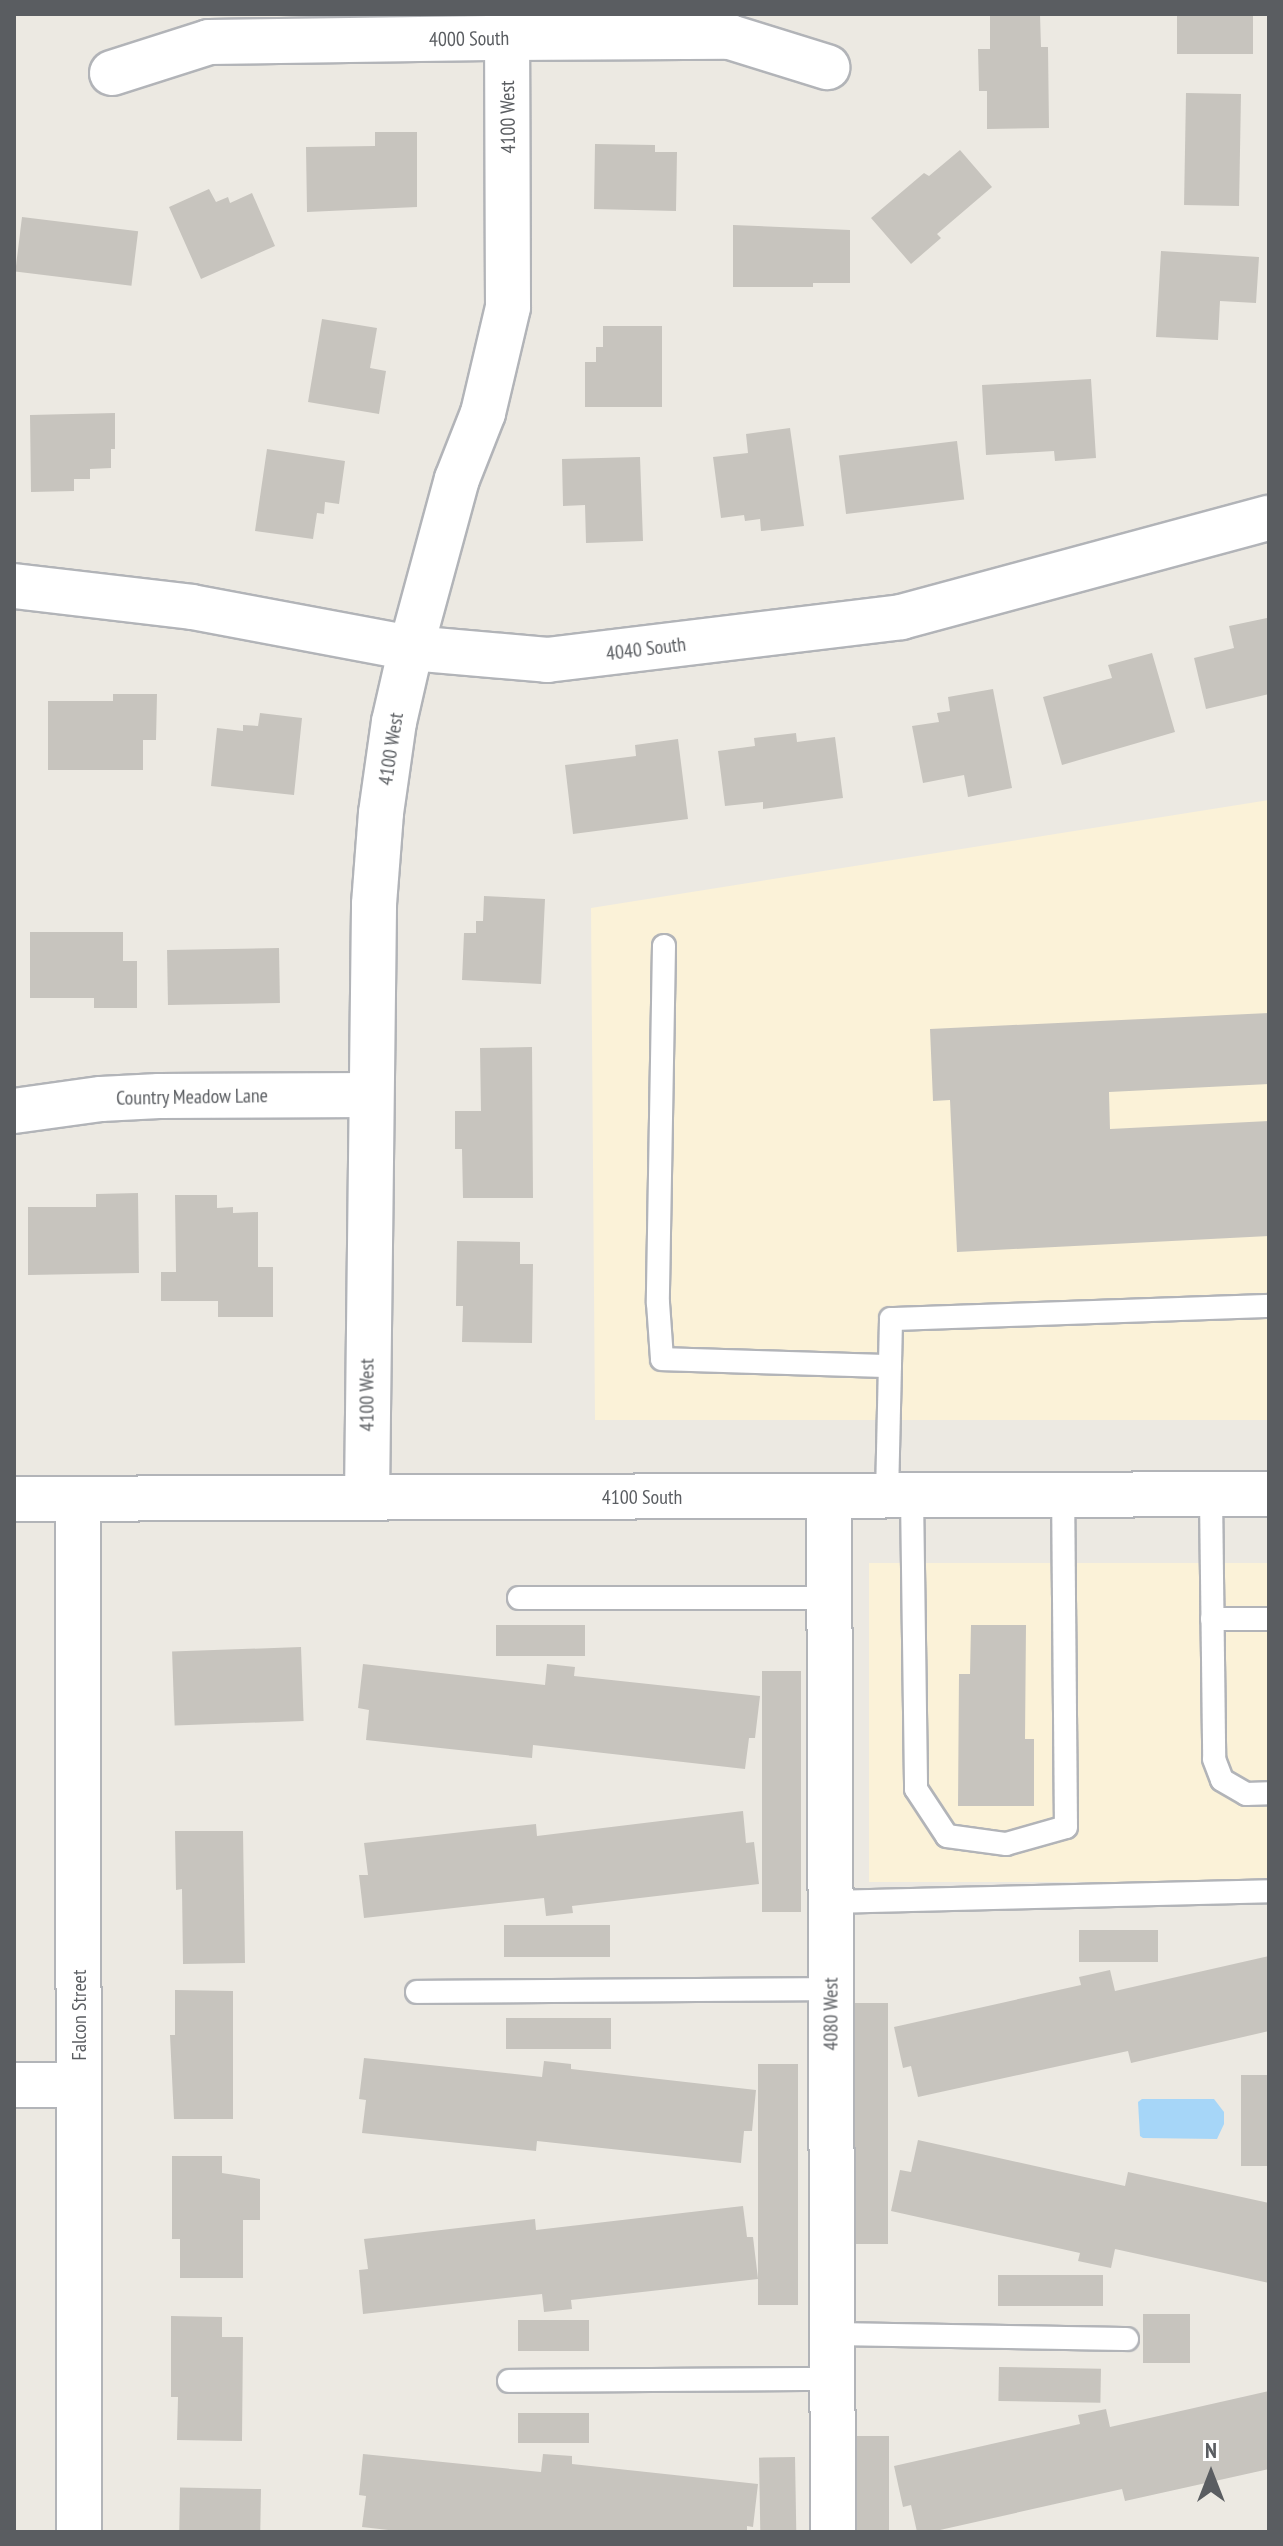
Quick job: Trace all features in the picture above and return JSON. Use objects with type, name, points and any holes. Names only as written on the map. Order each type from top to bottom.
[{"type":"street","name":"4000 South","points":[[112,73],[209,42],[507,26],[730,37],[827,67]]},
{"type":"street","name":"4100 West","points":[[367,1498],[374,904],[381,813],[394,722],[411,648],[457,479],[483,413],[508,307],[507,26]]},
{"type":"street","name":"4040 South","points":[[14,586],[192,607],[411,648],[483,658],[547,660],[901,617],[1269,518]]},
{"type":"street","name":"Country Meadow Lane","points":[[14,1111],[145,1097],[371,1095]]},
{"type":"street","name":"4100 South","points":[[14,1499],[1269,1494]]},
{"type":"street","name":"4080 West","points":[[829,1496],[833,2532]]},
{"type":"street","name":"Falcon Street","points":[[78,1499],[79,2532]]},
{"type":"street","points":[[14,2085],[79,2085]]},
{"type":"lane","points":[[664,946],[658,1303],[662,1359],[890,1366]]},
{"type":"lane","points":[[1063,1495],[1066,1827],[1006,1844],[947,1836],[916,1789],[890,1366],[891,1319],[1269,1306]]},
{"type":"lane","points":[[1211,1495],[1214,1759],[1222,1780],[1246,1794],[1269,1793]]},
{"type":"lane","points":[[519,1598],[829,1598]]},
{"type":"lane","points":[[1212,1619],[1269,1619]]},
{"type":"lane","points":[[830,1902],[1269,1891]]},
{"type":"lane","points":[[417,1992],[831,1989]]},
{"type":"lane","points":[[832,2334],[1127,2339]]},
{"type":"lane","points":[[509,2381],[832,2379]]},
{"type":"shaded area","points":[[1269,800],[1269,1420],[595,1420],[591,908]]},
{"type":"shaded area","points":[[869,1563],[1269,1563],[1269,1882],[869,1882]]},
{"type":"water","points":[[1142,2099],[1214,2099],[1224,2112],[1224,2124],[1217,2139],[1143,2138],[1140,2136],[1138,2102]]},
{"type":"building","points":[[990,14],[1040,14],[1041,47],[1048,47],[1049,128],[987,129],[987,91],[979,91],[978,49],[990,49]]},
{"type":"building","points":[[1177,14],[1253,14],[1253,54],[1177,54]]},
{"type":"building","points":[[1186,93],[1241,94],[1239,206],[1184,205]]},
{"type":"building","points":[[375,132],[417,132],[417,207],[307,212],[306,147],[375,146]]},
{"type":"building","points":[[595,144],[655,145],[655,152],[677,152],[676,211],[594,209]]},
{"type":"building","points":[[960,150],[992,187],[937,234],[941,238],[911,264],[871,218],[924,173],[929,176]]},
{"type":"building","points":[[209,189],[216,202],[228,197],[230,203],[252,193],[275,246],[201,279],[169,207]]},
{"type":"building","points":[[22,217],[138,231],[131,286],[15,272]]},
{"type":"building","points":[[733,225],[850,230],[850,283],[813,283],[813,287],[733,287]]},
{"type":"building","points":[[1161,251],[1259,257],[1256,303],[1220,301],[1218,340],[1156,337]]},
{"type":"building","points":[[322,319],[377,328],[370,368],[386,371],[379,414],[308,402]]},
{"type":"building","points":[[603,326],[662,326],[662,407],[585,407],[585,362],[596,362],[596,347],[603,347]]},
{"type":"building","points":[[1091,379],[1096,458],[1055,461],[1054,451],[986,455],[982,385]]},
{"type":"building","points":[[115,413],[115,449],[111,449],[111,468],[90,469],[90,479],[74,479],[74,491],[31,492],[30,415]]},
{"type":"building","points":[[790,428],[804,526],[761,531],[760,519],[745,521],[744,515],[721,518],[713,457],[748,453],[746,434]]},
{"type":"building","points":[[957,441],[964,500],[846,514],[839,456]]},
{"type":"building","points":[[267,449],[345,461],[339,504],[325,502],[324,514],[317,513],[313,539],[255,531]]},
{"type":"building","points":[[640,457],[643,541],[586,543],[585,505],[563,506],[562,459]]},
{"type":"building","points":[[1267,618],[1269,694],[1206,709],[1194,658],[1234,648],[1229,626]]},
{"type":"building","points":[[1152,653],[1175,732],[1062,765],[1043,697],[1112,678],[1108,665]]},
{"type":"building","points":[[993,689],[1012,788],[968,797],[964,775],[923,783],[912,726],[939,722],[937,713],[950,711],[948,697]]},
{"type":"building","points":[[113,694],[157,694],[156,740],[143,740],[143,770],[48,770],[48,701],[113,701]]},
{"type":"building","points":[[260,713],[302,718],[294,795],[211,786],[217,728],[243,731],[243,725],[258,726]]},
{"type":"building","points":[[796,733],[797,742],[835,737],[843,798],[763,809],[763,802],[725,806],[718,751],[755,746],[754,738]]},
{"type":"building","points":[[678,739],[688,819],[573,834],[565,765],[636,756],[635,745]]},
{"type":"building","points":[[484,896],[545,899],[541,984],[462,980],[464,933],[476,933],[476,921],[483,921]]},
{"type":"building","points":[[30,932],[123,932],[123,961],[137,961],[137,1008],[94,1008],[94,998],[30,998]]},
{"type":"building","points":[[279,948],[280,1003],[168,1005],[167,950]]},
{"type":"building","points":[[1269,1013],[1269,1084],[1109,1092],[1110,1129],[1269,1121],[1269,1236],[957,1252],[950,1100],[933,1101],[930,1029]]},
{"type":"building","points":[[532,1047],[533,1198],[463,1198],[462,1149],[455,1149],[455,1111],[481,1111],[480,1048]]},
{"type":"building","points":[[138,1193],[139,1273],[28,1275],[28,1207],[96,1207],[96,1194]]},
{"type":"building","points":[[175,1195],[217,1195],[217,1208],[233,1207],[233,1213],[258,1212],[258,1267],[273,1267],[273,1317],[218,1317],[218,1301],[161,1301],[161,1272],[176,1272]]},
{"type":"building","points":[[457,1241],[520,1242],[520,1264],[533,1264],[532,1343],[462,1342],[463,1306],[456,1306]]},
{"type":"building","points":[[496,1625],[585,1625],[585,1656],[496,1656]]},
{"type":"building","points":[[971,1625],[1026,1625],[1025,1739],[1034,1739],[1034,1806],[958,1806],[959,1674],[970,1674]]},
{"type":"building","points":[[301,1647],[304,1721],[175,1725],[172,1652]]},
{"type":"building","points":[[363,1664],[545,1685],[547,1664],[575,1667],[574,1676],[760,1696],[755,1738],[749,1738],[745,1769],[533,1745],[532,1758],[366,1740],[369,1710],[358,1708]]},
{"type":"building","points":[[762,1671],[801,1671],[801,1912],[762,1912]]},
{"type":"building","points":[[743,1811],[746,1843],[754,1842],[759,1884],[572,1906],[573,1913],[546,1916],[544,1898],[364,1918],[359,1875],[368,1875],[364,1843],[536,1824],[537,1836]]},
{"type":"building","points":[[175,1831],[243,1831],[245,1963],[183,1964],[182,1889],[176,1890]]},
{"type":"building","points":[[504,1925],[610,1925],[610,1957],[504,1957]]},
{"type":"building","points":[[1079,1930],[1158,1930],[1158,1962],[1079,1962]]},
{"type":"building","points":[[1269,1956],[1269,2031],[1131,2063],[1128,2051],[918,2097],[911,2066],[903,2068],[894,2027],[1081,1985],[1079,1977],[1110,1970],[1115,1991]]},
{"type":"building","points":[[175,1990],[233,1991],[233,2119],[174,2119],[170,2035],[175,2035]]},
{"type":"building","points":[[850,2003],[888,2003],[888,2244],[850,2244]]},
{"type":"building","points":[[506,2018],[611,2018],[611,2049],[506,2049]]},
{"type":"building","points":[[364,2058],[542,2077],[544,2061],[571,2064],[571,2069],[756,2090],[752,2131],[744,2131],[741,2163],[537,2141],[536,2151],[362,2133],[366,2100],[359,2099]]},
{"type":"building","points":[[758,2064],[798,2064],[798,2305],[758,2305]]},
{"type":"building","points":[[1241,2075],[1269,2075],[1269,2166],[1241,2166]]},
{"type":"building","points":[[918,2140],[1125,2186],[1128,2172],[1269,2203],[1269,2283],[1115,2249],[1111,2268],[1078,2261],[1080,2253],[891,2211],[900,2170],[911,2172]]},
{"type":"building","points":[[172,2156],[222,2156],[222,2173],[260,2179],[260,2220],[243,2220],[243,2278],[180,2278],[180,2239],[172,2239]]},
{"type":"building","points":[[743,2206],[747,2237],[753,2237],[758,2279],[571,2300],[572,2309],[544,2312],[542,2294],[363,2314],[359,2270],[368,2269],[364,2239],[535,2219],[536,2230]]},
{"type":"building","points":[[998,2275],[1103,2275],[1103,2306],[998,2306]]},
{"type":"building","points":[[1143,2314],[1190,2314],[1190,2363],[1143,2363]]},
{"type":"building","points":[[171,2316],[222,2317],[222,2337],[243,2337],[242,2441],[177,2440],[178,2397],[171,2397]]},
{"type":"building","points":[[518,2320],[589,2320],[589,2351],[518,2351]]},
{"type":"building","points":[[999,2367],[1101,2369],[1100,2403],[998,2401]]},
{"type":"building","points":[[1269,2391],[1269,2469],[1125,2501],[1122,2489],[931,2532],[917,2532],[911,2505],[903,2507],[894,2466],[1080,2424],[1078,2415],[1106,2409],[1110,2427]]},
{"type":"building","points":[[518,2413],[589,2413],[589,2443],[518,2443]]},
{"type":"building","points":[[851,2436],[889,2436],[889,2532],[851,2532]]},
{"type":"building","points":[[363,2454],[541,2472],[543,2454],[572,2456],[572,2464],[758,2484],[753,2527],[747,2526],[747,2532],[406,2532],[362,2527],[366,2496],[359,2495]]},
{"type":"building","points":[[795,2457],[796,2532],[760,2532],[759,2458]]},
{"type":"building","points":[[180,2488],[261,2489],[260,2532],[179,2531]]}]
